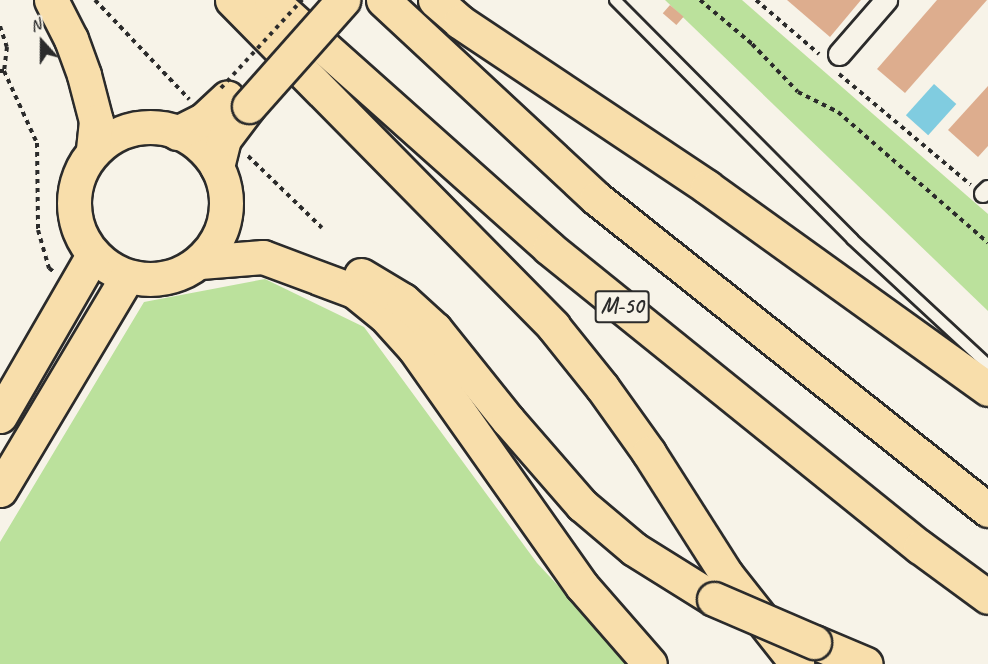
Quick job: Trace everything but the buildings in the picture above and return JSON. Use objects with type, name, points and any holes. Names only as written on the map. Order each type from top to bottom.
[{"type":"main road","points":[[51,0],[71,39],[84,75],[96,121],[93,148],[77,177],[74,218],[93,255],[127,277],[161,279],[200,262],[263,256],[303,256],[364,276],[404,300],[435,329],[508,420],[582,505],[634,549],[806,653],[866,664]]},
{"type":"main road","points":[[232,0],[553,326],[602,387],[642,444],[726,574],[806,653]]},
{"type":"main road","name":"M-50","points":[[271,0],[549,248],[920,547],[988,597]]},
{"type":"main road","points":[[177,133],[203,120],[314,0]]},
{"type":"main road","points":[[222,98],[343,0]]},
{"type":"main road","points":[[383,0],[596,198],[988,510]]},
{"type":"main road","points":[[435,0],[460,22],[707,187],[988,389]]},
{"type":"main road","points":[[217,167],[224,139],[222,98]]},
{"type":"main road","points":[[93,148],[130,129],[167,128],[199,144],[223,177],[227,202],[224,227],[200,262]]},
{"type":"main road","points":[[0,416],[93,255]]},
{"type":"main road","points":[[263,256],[354,291],[384,315],[414,348],[582,586],[650,664]]},
{"type":"main road","points":[[0,490],[127,277]]},
{"type":"street","points":[[833,61],[886,0]]},
{"type":"lane","points":[[615,0],[852,239],[988,365]]},
{"type":"path","points":[[95,0],[187,99],[222,98],[302,0]]},
{"type":"path","points":[[700,0],[752,44],[798,92],[837,112],[988,243]]},
{"type":"path","points":[[756,0],[833,61],[847,83],[986,191]]},
{"type":"path","points":[[0,26],[7,47],[2,71],[37,143],[38,231],[49,268],[76,287]]},
{"type":"path","points":[[246,152],[249,160],[322,228]]},
{"type":"green space","points":[[665,0],[742,0],[988,214],[988,311]]},
{"type":"green space","points":[[265,279],[364,327],[537,563],[631,664],[0,664],[0,542],[144,302]]},
{"type":"water","points":[[934,84],[956,104],[928,135],[906,115]]}]
